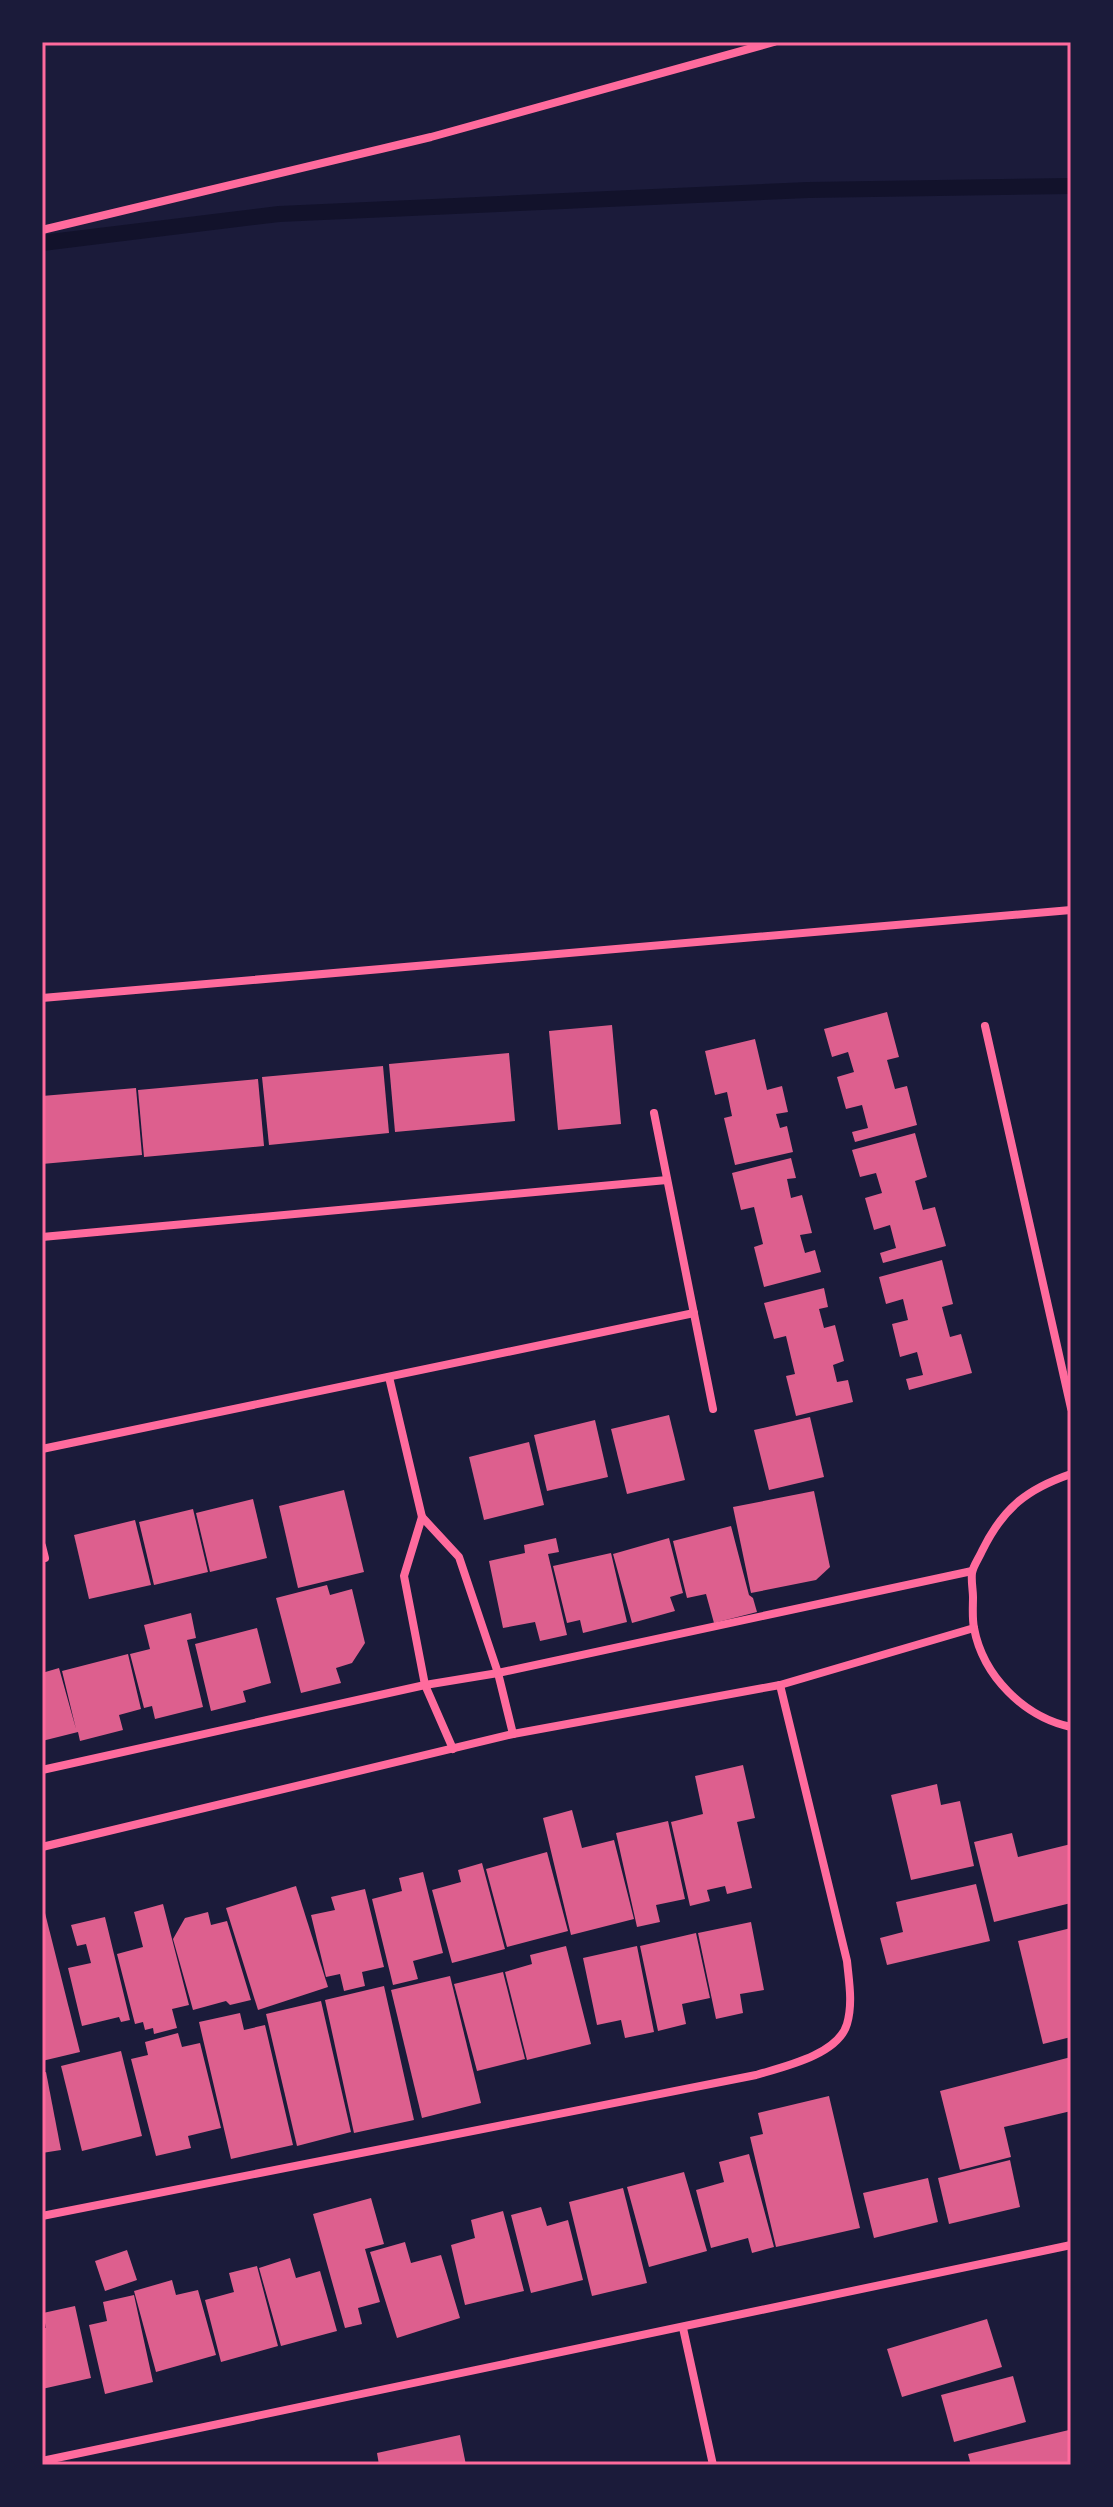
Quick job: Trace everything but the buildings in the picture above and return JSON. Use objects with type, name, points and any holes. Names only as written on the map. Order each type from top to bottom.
[{"type":"street","points":[[42,230],[431,137],[774,42]]},
{"type":"street","points":[[42,998],[1071,910]]},
{"type":"street","points":[[985,1026],[1071,1408]]},
{"type":"street","points":[[654,1113],[713,1409]]},
{"type":"street","points":[[42,1237],[667,1180]]},
{"type":"street","points":[[42,1449],[694,1313]]},
{"type":"street","points":[[389,1377],[422,1517],[459,1557],[498,1673],[513,1734]]},
{"type":"street","points":[[1071,1474],[1042,1484],[1015,1504],[992,1530],[972,1571],[974,1628],[986,1663],[1003,1686],[1027,1708],[1055,1723],[1071,1727]]},
{"type":"street","points":[[422,1517],[404,1576],[425,1685],[453,1749]]},
{"type":"street","points":[[42,1546],[45,1558]]},
{"type":"street","points":[[42,1770],[425,1685],[498,1673],[972,1571]]},
{"type":"street","points":[[42,1847],[513,1734],[780,1685],[974,1628]]},
{"type":"street","points":[[42,2216],[756,2075],[800,2062],[830,2047],[846,2028],[851,2000],[847,1961],[780,1685]]},
{"type":"street","points":[[42,2461],[1071,2245]]},
{"type":"street","points":[[683,2328],[713,2465]]},
{"type":"waterway","points":[[42,243],[279,214],[808,190],[1071,186]]}]
